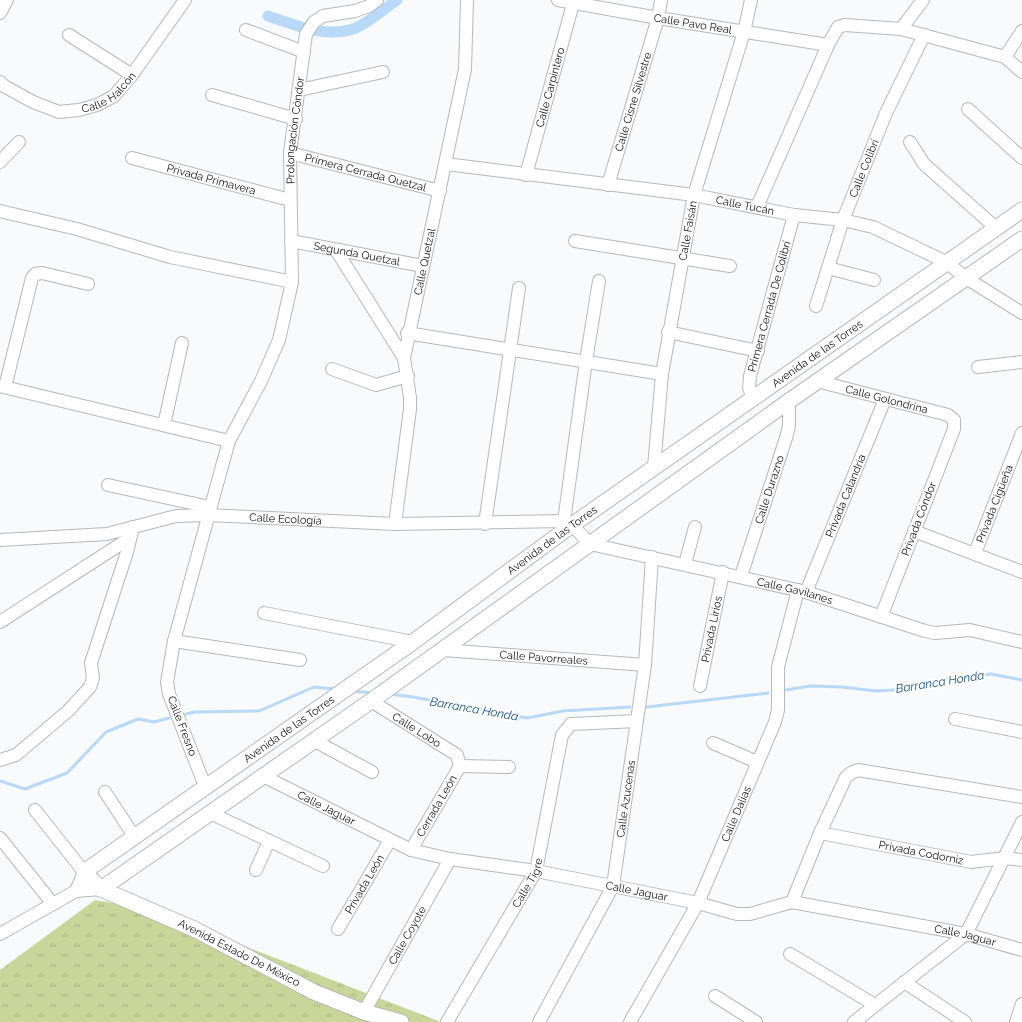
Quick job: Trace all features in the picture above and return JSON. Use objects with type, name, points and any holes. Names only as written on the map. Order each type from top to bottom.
[{"type":"main road","name":"Avenida de las Torres","points":[[84,872],[413,642],[568,523],[654,467],[1022,210]]},
{"type":"main road","points":[[101,889],[443,650],[817,381],[1022,239]]},
{"type":"main road","name":"Avenida Estado De México","points":[[84,872],[101,889],[194,928],[314,992],[364,1012],[401,1022]]},
{"type":"street","points":[[0,12],[6,0]]},
{"type":"street","name":"Calle Halcón","points":[[1,85],[33,102],[60,112],[79,110],[97,105],[114,96],[132,75],[185,0]]},
{"type":"street","name":"Prolongación Cóndor","points":[[229,441],[261,380],[278,340],[292,282],[290,153],[296,119],[306,34],[314,22],[323,16],[356,11],[369,6],[377,0]]},
{"type":"street","name":"Calle Quetzal","points":[[395,524],[410,409],[408,376],[404,358],[407,333],[446,164],[465,69],[467,0]]},
{"type":"street","name":"Calle Pavo Real","points":[[558,0],[574,1],[658,18],[828,45]]},
{"type":"street","name":"Calle Cisne Silvestre","points":[[608,185],[658,18],[661,0]]},
{"type":"street","name":"Calle Faisán","points":[[654,467],[662,374],[668,332],[694,195],[744,32],[751,0]]},
{"type":"street","points":[[901,29],[923,0]]},
{"type":"street","name":"Calle Carpintero","points":[[526,175],[574,1]]},
{"type":"street","points":[[757,207],[828,45],[838,27],[845,25],[901,29],[1004,57],[1022,72]]},
{"type":"street","points":[[246,30],[304,52]]},
{"type":"street","points":[[1004,57],[1022,31]]},
{"type":"street","points":[[69,35],[132,75]]},
{"type":"street","name":"Calle Colibrí","points":[[816,306],[843,220],[886,113],[924,35]]},
{"type":"street","points":[[299,90],[383,72]]},
{"type":"street","points":[[212,95],[296,119]]},
{"type":"street","points":[[968,109],[1022,158]]},
{"type":"street","points":[[0,162],[19,142]]},
{"type":"street","points":[[910,142],[924,164],[996,228]]},
{"type":"street","name":"Primera Cerrada Quetzal","points":[[290,153],[440,191]]},
{"type":"street","name":"Privada Primavera","points":[[132,158],[290,200]]},
{"type":"street","name":"Calle Tucán","points":[[446,164],[694,195],[794,215],[843,220],[884,232],[946,262],[966,278],[1022,313]]},
{"type":"street","points":[[0,211],[77,229],[170,257],[292,282]]},
{"type":"street","name":"Primera Cerrada De Colibrí","points":[[753,398],[749,388],[750,376],[794,215]]},
{"type":"street","name":"Segunda Quetzal","points":[[291,241],[423,266]]},
{"type":"street","points":[[575,241],[730,266]]},
{"type":"street","points":[[336,250],[404,358]]},
{"type":"street","points":[[828,268],[874,280]]},
{"type":"street","points":[[88,284],[42,273],[35,274],[32,278],[3,386],[229,441]]},
{"type":"street","points":[[590,544],[568,523],[586,361],[599,281]]},
{"type":"street","points":[[485,524],[519,288]]},
{"type":"street","points":[[668,332],[758,351]]},
{"type":"street","points":[[407,333],[662,374]]},
{"type":"street","points":[[164,425],[182,343]]},
{"type":"street","points":[[978,367],[1022,362]]},
{"type":"street","points":[[332,369],[376,385],[408,376]]},
{"type":"street","name":"Calle Golondrina","points":[[817,381],[948,415],[954,420]]},
{"type":"street","name":"Privada Calandria","points":[[802,591],[885,399]]},
{"type":"street","name":"Calle Durazno","points":[[741,576],[786,438],[789,426],[789,401]]},
{"type":"street","name":"Privada Cóndor","points":[[881,617],[954,429],[954,420]]},
{"type":"street","name":"Privada Cigüeña","points":[[975,553],[1022,433]]},
{"type":"street","name":"Calle Fresno","points":[[205,786],[168,694],[167,682],[174,641],[229,441]]},
{"type":"street","points":[[108,485],[209,511]]},
{"type":"street","name":"Calle Ecología","points":[[0,540],[132,533],[176,516],[209,511],[395,524],[568,523]]},
{"type":"street","points":[[684,564],[695,527]]},
{"type":"street","points":[[914,531],[1022,572]]},
{"type":"street","points":[[0,622],[132,533]]},
{"type":"street","points":[[0,760],[16,755],[68,711],[90,687],[93,678],[91,663],[132,533]]},
{"type":"street","name":"Calle Gavilanes","points":[[590,544],[723,572],[802,591],[925,632],[935,633],[970,630],[1021,638]]},
{"type":"street","name":"Calle Azucenas","points":[[539,1022],[613,886],[645,665],[652,557]]},
{"type":"street","name":"Privada Lirios","points":[[700,686],[723,572]]},
{"type":"street","name":"Calle Dalias","points":[[630,1022],[698,903],[757,762],[776,722],[778,710],[778,667],[802,591]]},
{"type":"street","points":[[264,613],[413,642]]},
{"type":"street","points":[[174,641],[300,660]]},
{"type":"street","name":"Calle Pavorreales","points":[[443,650],[645,665]]},
{"type":"street","name":"Calle Lobo","points":[[371,701],[457,755],[460,763]]},
{"type":"street","points":[[955,719],[1022,732]]},
{"type":"street","name":"Calle Tigre","points":[[447,1022],[536,871],[562,735],[566,727],[571,724],[637,721]]},
{"type":"street","points":[[315,740],[372,772]]},
{"type":"street","points":[[713,743],[757,762]]},
{"type":"street","points":[[460,763],[509,767]]},
{"type":"street","name":"Cerrada León","points":[[411,850],[460,763]]},
{"type":"street","points":[[792,902],[820,833],[846,777],[851,773],[858,770],[1022,797]]},
{"type":"street","name":"Calle Jaguar","points":[[263,776],[411,850],[450,859],[536,871],[698,903],[737,914],[750,914],[792,902],[966,934],[1022,950]]},
{"type":"street","points":[[105,792],[134,836]]},
{"type":"street","points":[[35,810],[84,872],[76,890]]},
{"type":"street","points":[[210,813],[322,866]]},
{"type":"street","points":[[854,1022],[966,934],[1022,822]]},
{"type":"street","name":"Privada Codorniz","points":[[820,833],[971,862],[1005,858],[1022,860]]},
{"type":"street","points":[[0,838],[53,904]]},
{"type":"street","name":"Privada León","points":[[338,929],[390,840]]},
{"type":"street","points":[[256,870],[269,841]]},
{"type":"street","name":"Calle Coyote","points":[[364,1012],[450,859]]},
{"type":"street","points":[[0,934],[76,890],[101,889]]},
{"type":"street","points":[[790,954],[875,1004]]},
{"type":"street","points":[[904,982],[965,1022]]},
{"type":"street","points":[[715,996],[756,1022]]},
{"type":"street","points":[[1016,1022],[1022,1004]]},
{"type":"green space","points":[[95,900],[149,909],[441,1022],[0,1022],[0,970]]},
{"type":"waterway","points":[[268,16],[310,29],[331,32],[342,31],[353,29],[364,24],[397,0]]},
{"type":"waterway","name":"Barranca Honda","points":[[786,690],[810,686],[842,687],[876,691],[910,689],[950,678],[991,674],[1022,680]]},
{"type":"waterway","name":"Barranca Honda","points":[[186,714],[195,712],[259,711],[314,687],[335,689]]},
{"type":"waterway","name":"Barranca Honda","points":[[353,691],[373,693]]},
{"type":"waterway","name":"Barranca Honda","points":[[647,707],[768,693]]},
{"type":"waterway","name":"Barranca Honda","points":[[389,694],[527,718],[563,711],[630,707]]},
{"type":"waterway","name":"Barranca Honda","points":[[0,781],[25,789],[67,773],[106,732],[138,719],[154,722],[169,718]]}]
